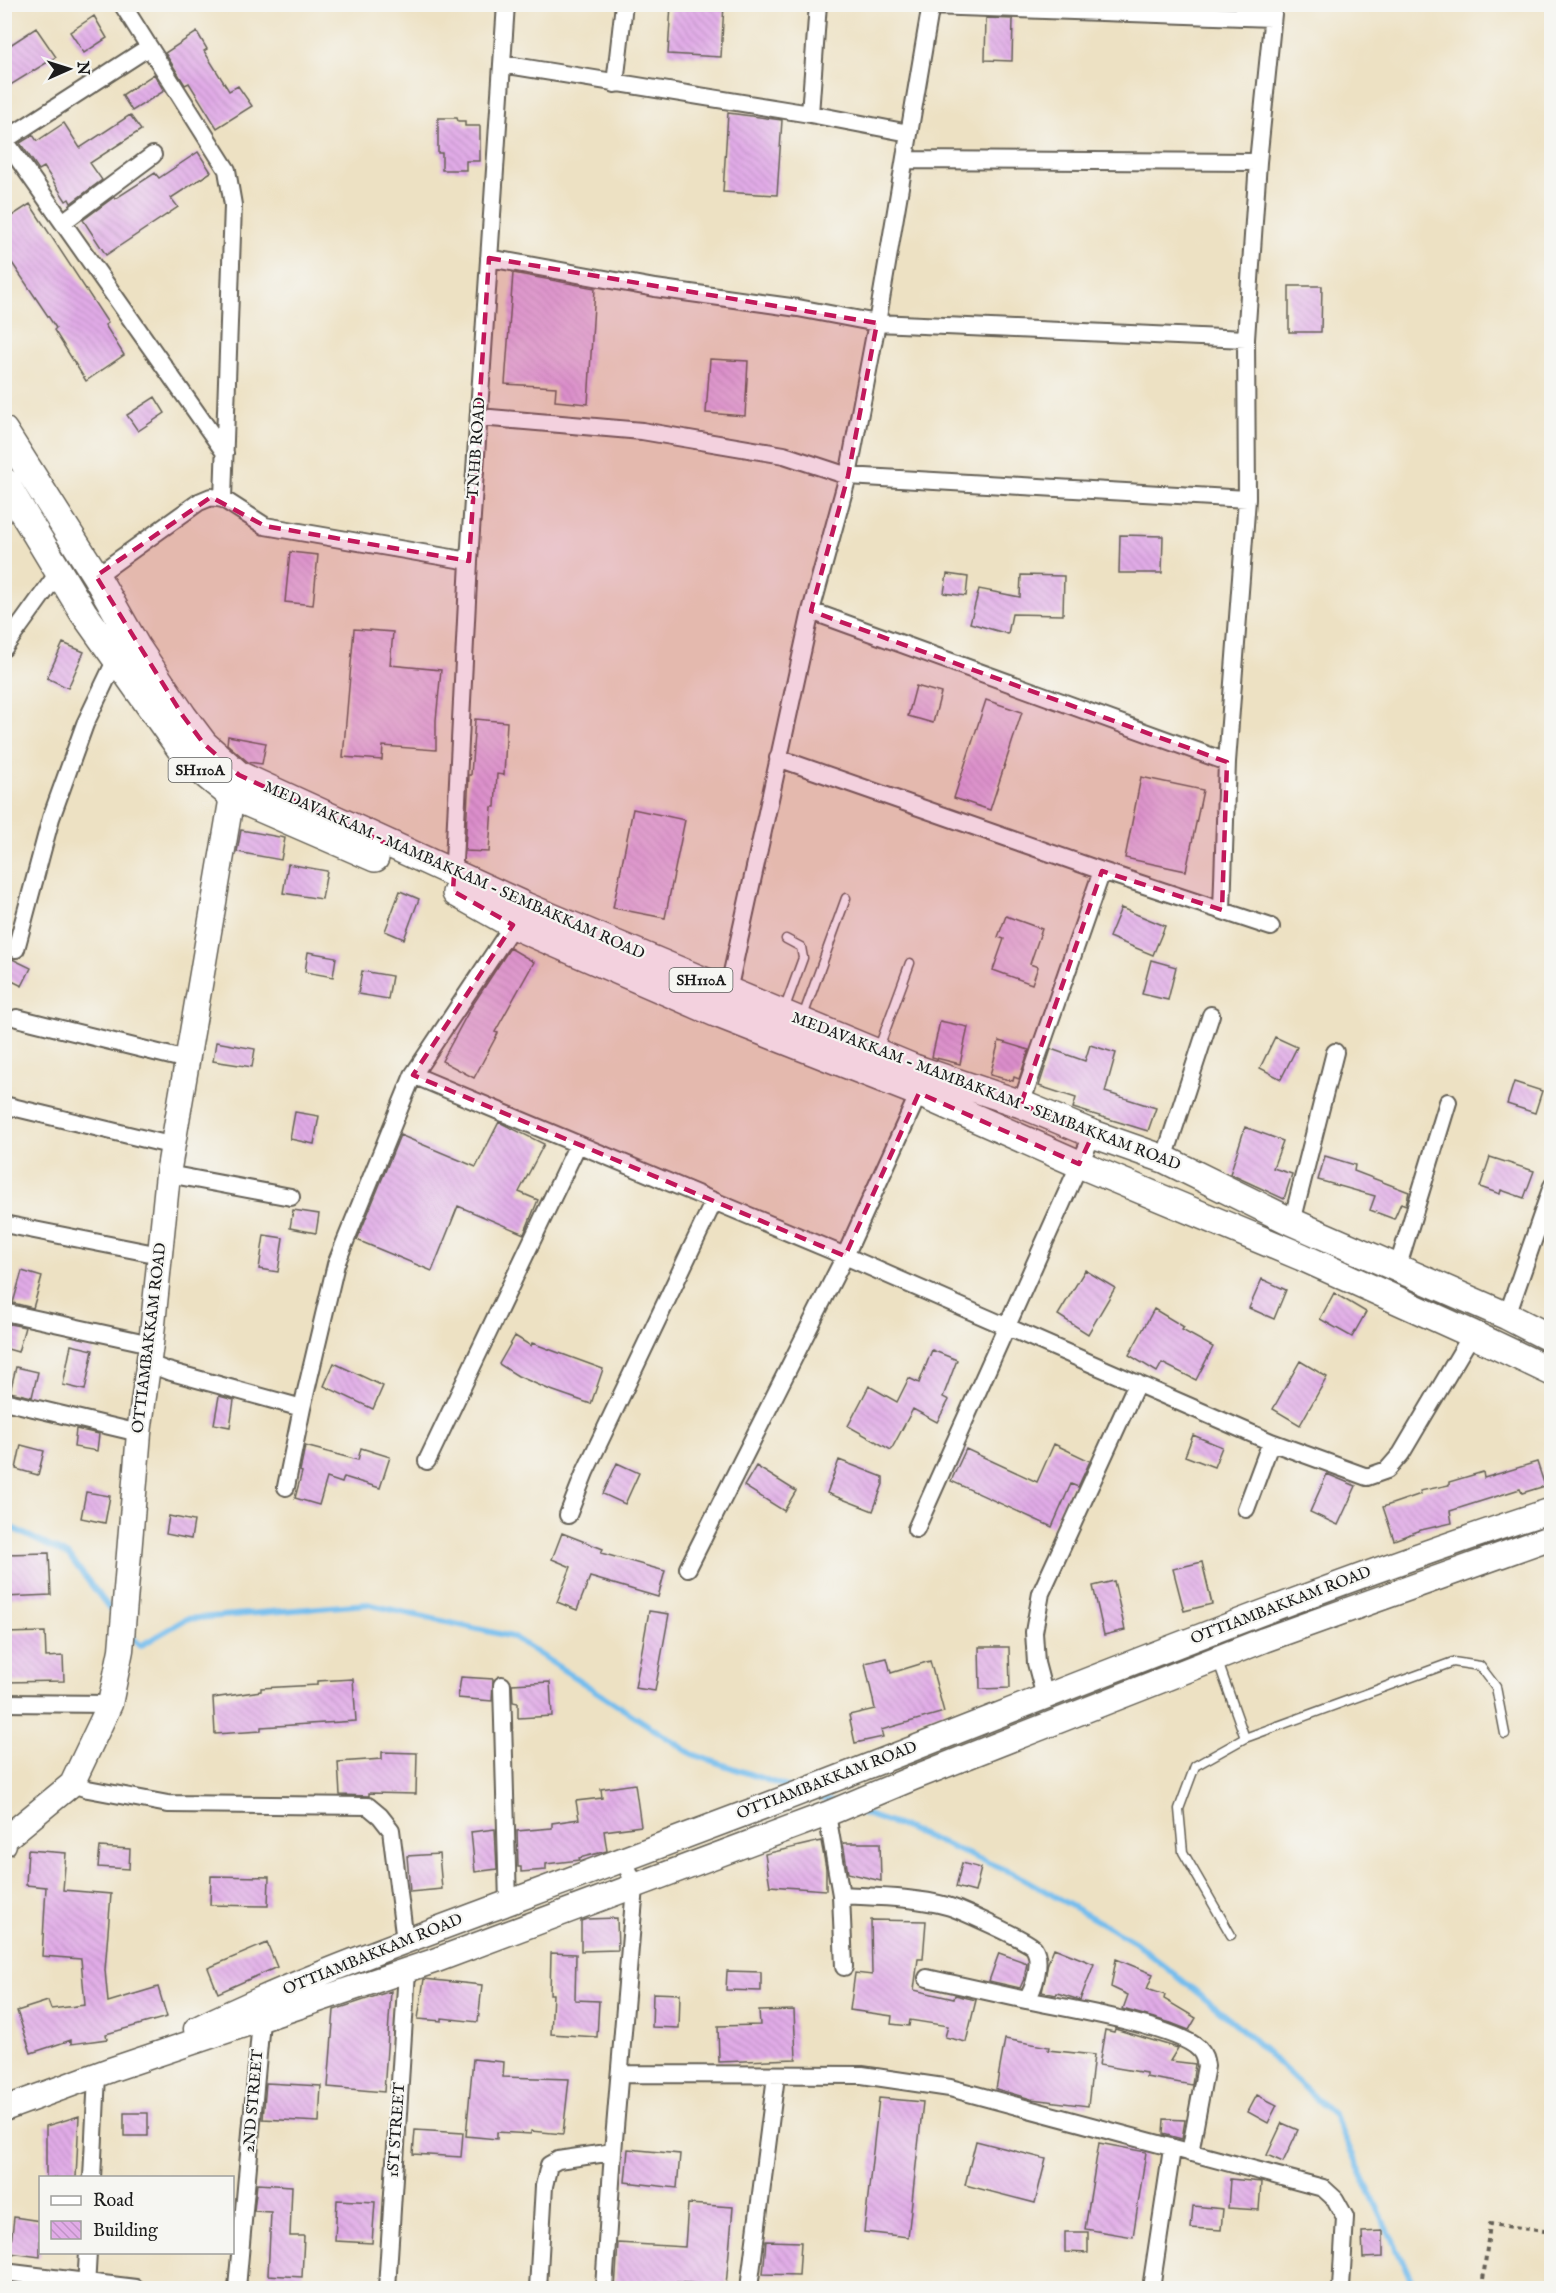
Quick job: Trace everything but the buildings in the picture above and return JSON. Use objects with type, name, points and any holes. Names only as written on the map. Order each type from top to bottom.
[{"type":"main road","name":"MEDAVAKKAM - MAMBAKKAM - SEMBAKKAM ROAD","points":[[4,431],[96,576],[136,646],[183,716],[204,744],[239,775],[453,883],[513,925],[718,1014],[920,1093],[1079,1164],[1302,1257],[1551,1372]]},
{"type":"main road","name":"MEDAVAKKAM - MAMBAKKAM - SEMBAKKAM ROAD","points":[[4,481],[58,573],[189,761],[232,796],[728,991],[914,1068],[1021,1104],[1093,1134],[1164,1159],[1292,1222],[1507,1316],[1551,1339]]},
{"type":"street","points":[[122,4],[227,170],[233,205],[223,500]]},
{"type":"street","name":"TNHB ROAD","points":[[453,883],[469,561],[506,4]]},
{"type":"street","points":[[615,84],[624,4]]},
{"type":"street","points":[[810,114],[818,4]]},
{"type":"street","points":[[728,991],[811,611],[848,476],[877,323],[931,5],[1273,11],[1258,162],[1246,339],[1247,499],[1227,762],[1222,910]]},
{"type":"street","points":[[149,47],[5,140],[225,453]]},
{"type":"street","points":[[502,64],[909,132]]},
{"type":"street","points":[[63,222],[153,155]]},
{"type":"street","points":[[905,160],[1258,162]]},
{"type":"street","points":[[489,258],[655,288],[798,308],[877,323],[1246,339]]},
{"type":"street","points":[[479,417],[642,431],[784,454],[848,476],[1247,499]]},
{"type":"street","points":[[96,576],[199,502],[211,497],[223,500],[265,526],[469,561]]},
{"type":"street","points":[[4,648],[58,573]]},
{"type":"street","points":[[811,611],[1227,762]]},
{"type":"street","points":[[16,949],[51,818],[85,724],[116,659]]},
{"type":"street","points":[[778,758],[1102,871],[1271,927]]},
{"type":"street","name":"OTTIAMBAKKAM ROAD","points":[[4,1844],[5,1839],[72,1784],[110,1704],[121,1650],[139,1433],[168,1174],[232,796]]},
{"type":"street","points":[[1021,1104],[1102,871]]},
{"type":"street","points":[[286,1487],[336,1264],[413,1075],[513,925]]},
{"type":"street","points":[[1164,1159],[1210,1016]]},
{"type":"street","points":[[17,1018],[187,1060]]},
{"type":"street","points":[[1292,1222],[1335,1052]]},
{"type":"street","points":[[413,1075],[845,1256],[1270,1442],[1367,1477],[1387,1470],[1401,1454],[1472,1334]]},
{"type":"street","points":[[688,1569],[845,1256],[920,1093]]},
{"type":"street","points":[[1397,1269],[1448,1102]]},
{"type":"street","points":[[4,1105],[174,1146]]},
{"type":"street","points":[[916,1529],[1093,1134]]},
{"type":"street","points":[[427,1461],[578,1144]]},
{"type":"street","points":[[168,1174],[291,1197]]},
{"type":"street","points":[[1507,1316],[1551,1186]]},
{"type":"street","points":[[568,1515],[585,1472],[714,1201]]},
{"type":"street","points":[[4,1224],[160,1255]]},
{"type":"street","points":[[4,1312],[148,1353],[168,1371],[302,1408]]},
{"type":"street","points":[[1045,1697],[1036,1664],[1034,1632],[1041,1593],[1137,1383]]},
{"type":"street","points":[[4,1401],[139,1433]]},
{"type":"street","points":[[1246,1509],[1270,1442]]},
{"type":"street","name":"OTTIAMBAKKAM ROAD","points":[[104,2073],[222,2017],[405,1941],[778,1801],[1431,1549],[1551,1510]]},
{"type":"street","name":"OTTIAMBAKKAM ROAD","points":[[4,2109],[407,1971],[830,1813],[913,1778],[1217,1659],[1551,1538]]},
{"type":"street","points":[[502,1685],[508,1903]]},
{"type":"street","points":[[4,1703],[110,1704]]},
{"type":"street","points":[[72,1784],[88,1790],[168,1804],[368,1806],[391,1830],[405,1941]]},
{"type":"street","points":[[830,1813],[841,1895],[844,1967]]},
{"type":"street","points":[[604,2289],[634,1887],[624,1859]]},
{"type":"street","points":[[841,1895],[900,1899],[947,1906],[1033,1946],[1038,1957],[1031,1994],[1026,2000]]},
{"type":"street","name":"1ST STREET","points":[[387,2289],[407,1971]]},
{"type":"street","points":[[927,1978],[1122,2020],[1170,2034],[1198,2048],[1205,2058],[1206,2066],[1190,2153]]},
{"type":"street","name":"2ND STREET","points":[[237,2289],[261,2021]]},
{"type":"street","points":[[92,2176],[104,2073]]},
{"type":"street","points":[[620,2074],[862,2075],[951,2088],[1323,2188],[1335,2199],[1345,2217],[1341,2289]]},
{"type":"street","points":[[749,2289],[776,2076]]},
{"type":"street","points":[[1151,2289],[1172,2149]]},
{"type":"street","points":[[538,2289],[544,2186],[549,2165],[558,2160],[613,2152]]},
{"type":"street","points":[[87,2286],[88,2254]]},
{"type":"street","points":[[4,2272],[87,2286],[136,2289]]},
{"type":"lane","points":[[792,1017],[846,898]]},
{"type":"lane","points":[[786,939],[801,947],[803,958],[792,1017]]},
{"type":"lane","points":[[877,1053],[910,963]]},
{"type":"lane","points":[[1217,1659],[1245,1738]]},
{"type":"lane","points":[[1231,1935],[1183,1852],[1179,1809],[1195,1766],[1245,1738],[1453,1662],[1480,1666],[1496,1687],[1505,1734]]},
{"type":"path","points":[[1482,2289],[1490,2224],[1551,2232]]},
{"type":"highlighted area","points":[[489,258],[877,323],[848,476],[811,611],[1227,762],[1222,910],[1102,871],[1021,1104],[1093,1134],[1079,1164],[919,1093],[845,1256],[413,1075],[513,925],[453,891],[454,875],[239,775],[204,744],[183,716],[96,576],[211,497],[265,526],[469,561]]},
{"type":"waterway","points":[[4,1524],[69,1556],[117,1618]]},
{"type":"waterway","points":[[129,1633],[140,1646],[186,1619],[367,1604],[513,1637],[692,1754],[790,1788]]},
{"type":"waterway","points":[[814,1796],[835,1803]]},
{"type":"waterway","points":[[856,1811],[903,1827],[1017,1875],[1135,1942],[1236,2024],[1334,2115],[1415,2288]]}]
